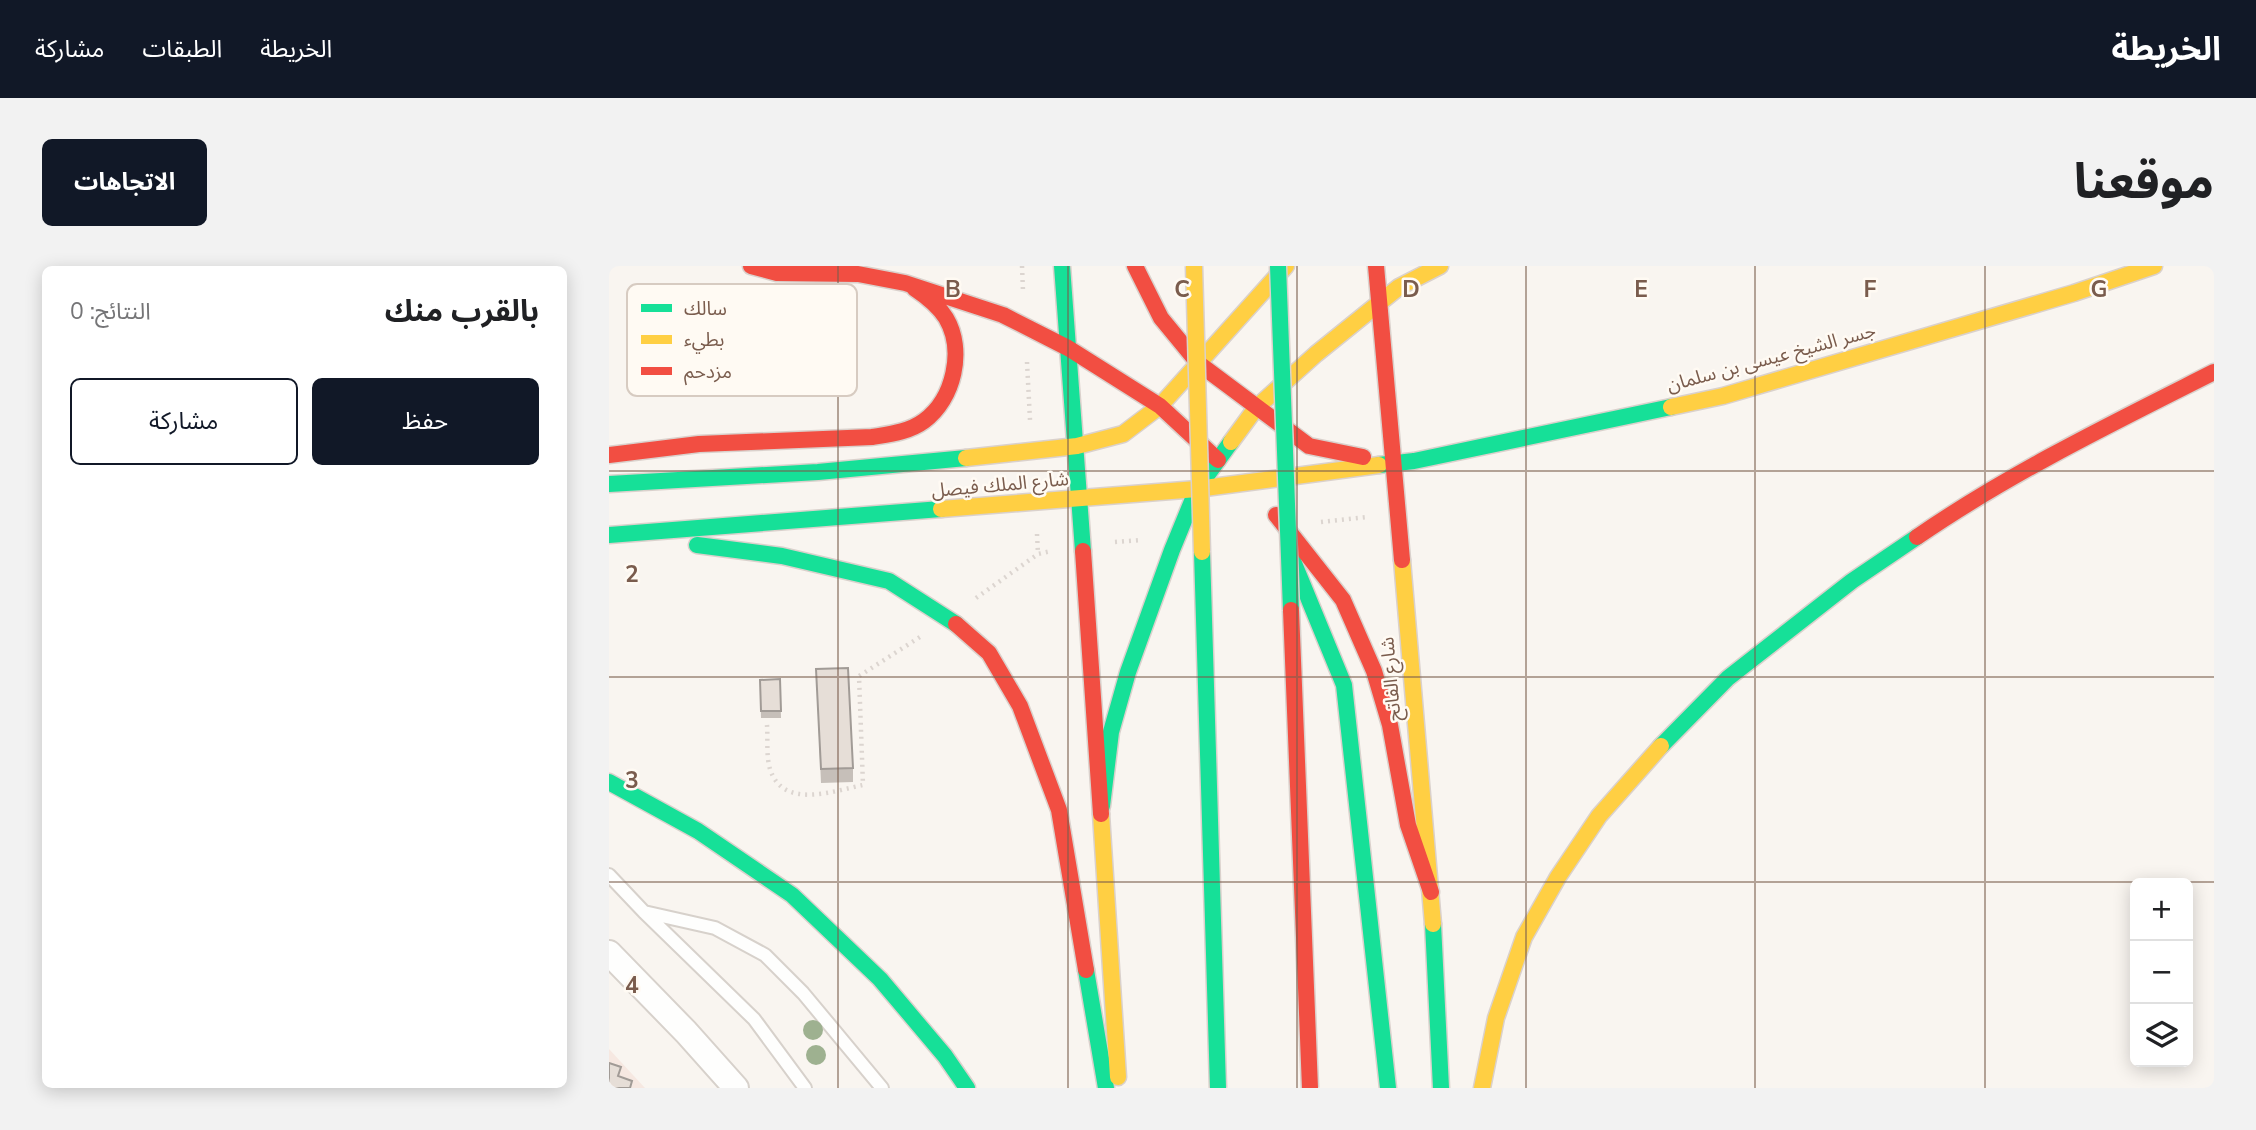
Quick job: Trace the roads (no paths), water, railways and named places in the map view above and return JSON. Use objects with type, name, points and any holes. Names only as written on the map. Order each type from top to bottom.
[{"type":"main road","points":[[751,266],[777,272],[858,274],[905,283],[1003,315],[1068,348],[1160,407],[1262,497],[1343,600],[1374,671],[1390,725],[1408,825],[1431,892]]},
{"type":"main road","points":[[1062,266],[1102,806],[1119,1088]]},
{"type":"main road","points":[[1135,266],[1161,317],[1198,363],[1256,408],[1309,446],[1392,462]]},
{"type":"main road","points":[[1194,266],[1218,1088]]},
{"type":"main road","points":[[1278,266],[1310,1088]]},
{"type":"main road","points":[[609,484],[818,472],[1077,446],[1123,434],[1160,407],[1286,266]]},
{"type":"main road","name":"شارع الفاتح","points":[[1376,266],[1431,892],[1441,1088]]},
{"type":"main road","points":[[1102,806],[1111,733],[1128,672],[1197,489],[1256,408],[1399,287],[1440,266]]},
{"type":"main road","name":"جسر الشيخ عيسى بن سلمان","points":[[1392,462],[1414,461],[1723,396],[2074,293],[2154,266]]},
{"type":"main road","points":[[609,455],[699,444],[872,437],[900,433],[925,421],[944,400],[954,374],[955,346],[947,319],[929,297],[905,283]]},
{"type":"main road","points":[[1482,1088],[1496,1018],[1524,937],[1558,877],[1599,816],[1661,746],[1728,678],[1852,580],[1956,510],[2097,431],[2214,372]]},
{"type":"main road","name":"شارع الملك فيصل","points":[[614,535],[1197,489],[1262,497],[1392,462]]},
{"type":"main road","points":[[1262,497],[1344,685],[1388,1088]]},
{"type":"main road","points":[[614,535],[782,556],[889,581],[948,617],[989,653],[1020,706],[1059,810],[1106,1088]]},
{"type":"main road","points":[[609,782],[698,831],[792,895],[880,979],[945,1056],[967,1088]]},
{"type":"street","points":[[609,953],[736,1088]]},
{"type":"lane","points":[[609,875],[754,1018],[805,1088]]},
{"type":"lane","points":[[644,912],[715,928],[765,955],[803,993],[882,1088]]}]
